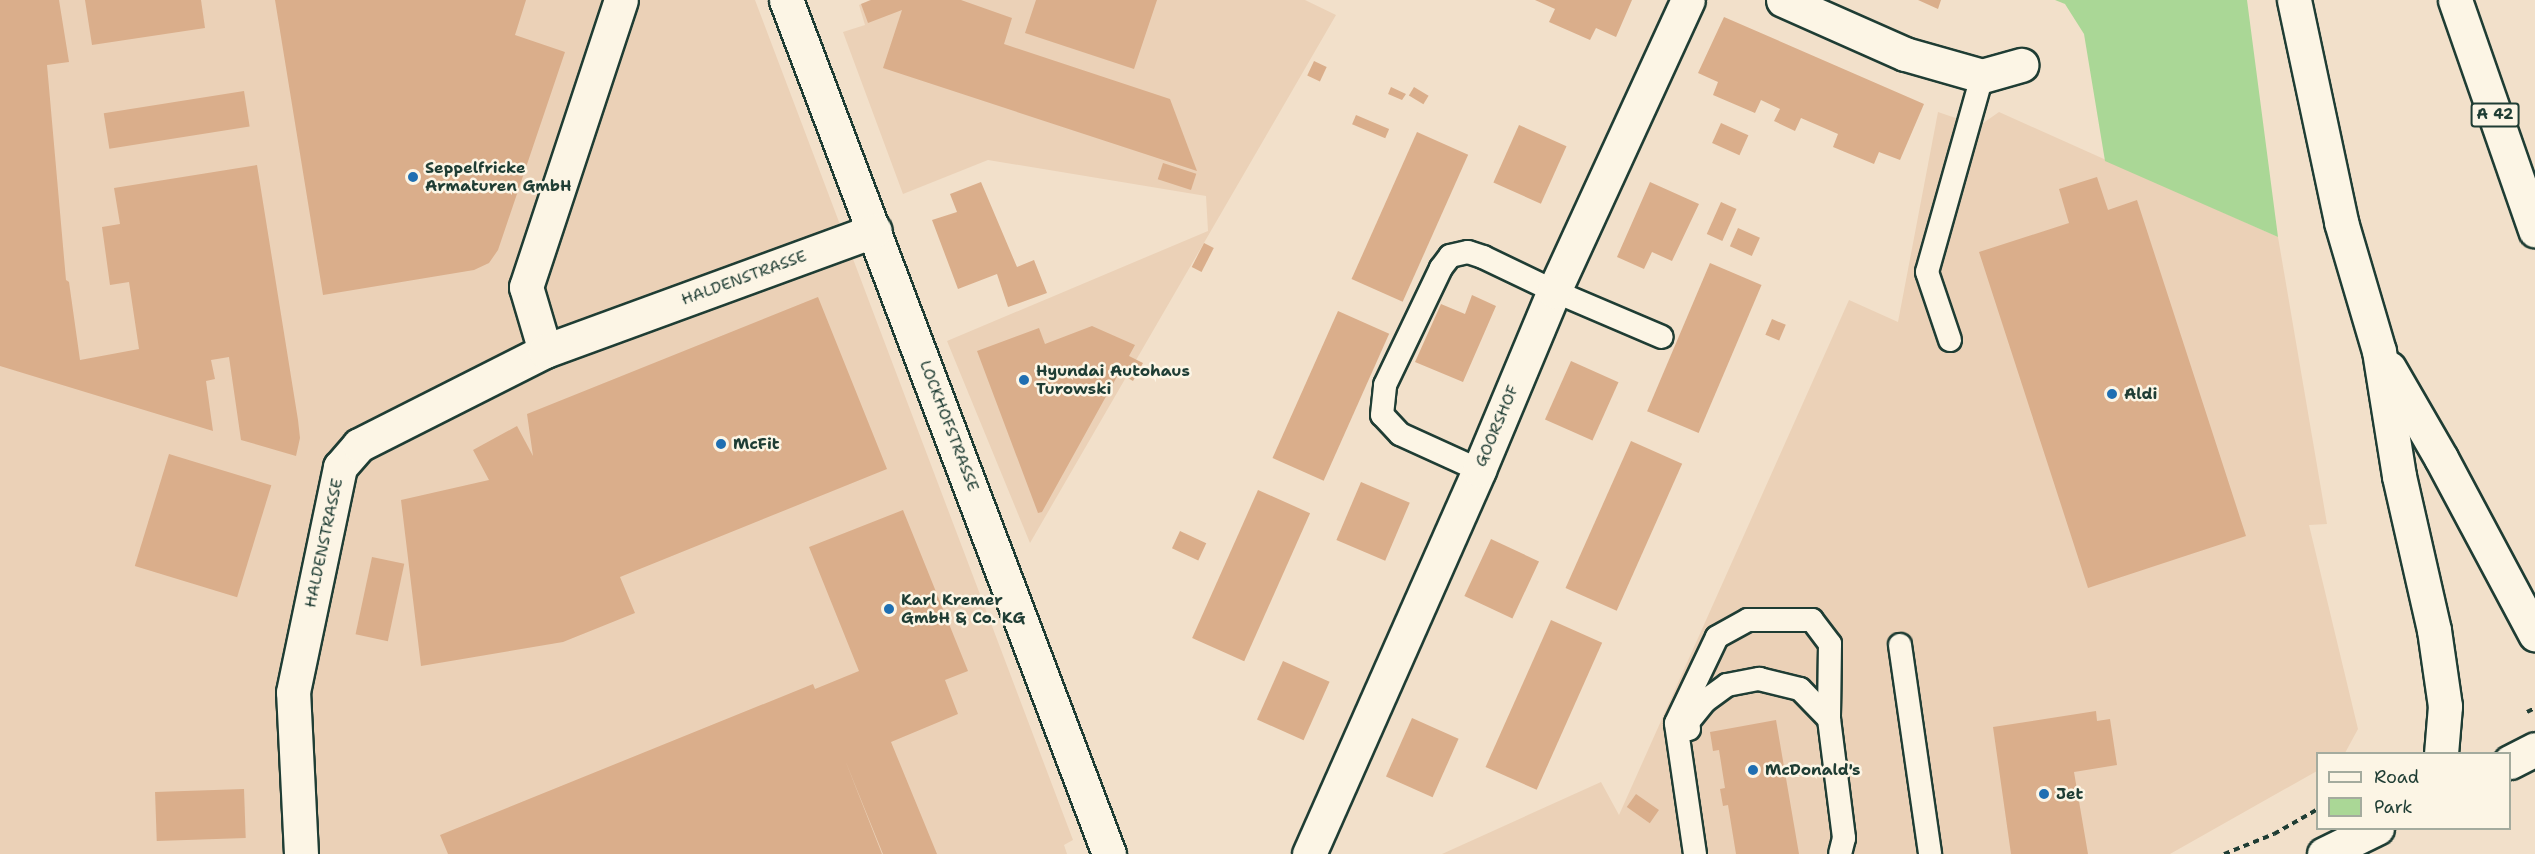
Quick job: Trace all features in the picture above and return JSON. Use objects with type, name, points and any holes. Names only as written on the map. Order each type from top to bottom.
[{"type":"main road","points":[[545,351],[526,287],[621,0]]},
{"type":"main road","name":"LOCKHOFSTRASSE","points":[[786,0],[875,230],[1109,854]]},
{"type":"main road","name":"GOORSHOF","points":[[1309,854],[1479,470],[1554,291],[1688,0]]},
{"type":"main road","points":[[1783,0],[1905,54],[1982,76],[2021,65]]},
{"type":"main road","points":[[2294,0],[2341,222],[2379,351],[2399,476],[2434,630],[2445,706],[2441,752]]},
{"type":"main road","name":"A 42","points":[[2455,0],[2535,230]]},
{"type":"main road","name":"HALDENSTRASSE","points":[[301,854],[293,692],[340,467],[359,445],[545,351],[875,230]]},
{"type":"main road","points":[[2379,351],[2441,458],[2535,634]]},
{"type":"main road","points":[[2511,761],[2535,748]]},
{"type":"main road","points":[[2324,854],[2373,830]]},
{"type":"lane","points":[[1950,340],[1927,272],[1982,76]]},
{"type":"lane","points":[[1479,470],[1400,434],[1382,415],[1385,385],[1441,268],[1450,256],[1468,252],[1662,337]]},
{"type":"lane","points":[[1695,854],[1676,723],[1717,637],[1748,620],[1812,620],[1830,644],[1829,719],[1844,838],[1840,854]]},
{"type":"lane","points":[[1899,645],[1930,854]]},
{"type":"lane","points":[[1702,854],[1706,830],[1688,722],[1705,701],[1727,685],[1759,679],[1800,689],[1829,719]]},
{"type":"path","points":[[2224,854],[2274,834],[2316,810]]},
{"type":"shaded area","points":[[0,0],[755,0],[1073,840],[1064,845],[1067,854],[0,854]]},
{"type":"shaded area","points":[[870,0],[1305,0],[1336,15],[1030,543],[947,341],[1208,231],[1206,196],[988,160],[903,194],[843,32],[865,25],[859,5]]},
{"type":"shaded area","points":[[1938,112],[1979,126],[1999,112],[2278,237],[2327,524],[2309,525],[2358,729],[2346,752],[2316,752],[2316,772],[2170,854],[1442,854],[1601,782],[1619,815],[1849,300],[1898,322]]},
{"type":"green space","points":[[2055,0],[2247,0],[2278,237],[2105,161],[2084,34],[2065,4]]},
{"type":"building","points":[[0,0],[59,0],[69,62],[47,65],[66,280],[69,282],[80,360],[139,349],[129,282],[110,285],[102,227],[120,224],[114,188],[257,165],[298,420],[300,438],[296,456],[241,440],[229,357],[211,360],[215,379],[206,381],[213,431],[0,366]]},
{"type":"building","points":[[85,0],[201,0],[205,28],[92,45]]},
{"type":"building","name":"Seppelfricke Armaturen GmbH","points":[[275,0],[526,0],[515,35],[565,52],[498,250],[489,263],[474,270],[323,295]]},
{"type":"building","points":[[871,0],[961,0],[1012,18],[1004,44],[1170,99],[1197,171],[883,68],[902,10],[868,23],[861,4]]},
{"type":"building","points":[[1036,0],[1157,0],[1134,69],[1025,33]]},
{"type":"building","points":[[1535,0],[1632,0],[1616,37],[1596,28],[1590,40],[1549,22],[1555,9]]},
{"type":"building","points":[[1918,0],[1941,0],[1938,9]]},
{"type":"building","points":[[1724,17],[1924,104],[1900,160],[1879,152],[1874,164],[1833,147],[1838,134],[1801,118],[1795,131],[1774,121],[1780,109],[1761,100],[1755,113],[1713,95],[1718,82],[1698,73]]},
{"type":"building","points":[[1314,61],[1327,67],[1320,81],[1307,76]]},
{"type":"building","points":[[1391,87],[1406,94],[1402,100],[1388,94]]},
{"type":"building","points":[[1414,87],[1429,96],[1423,104],[1409,96]]},
{"type":"building","points":[[244,91],[250,127],[109,149],[104,113]]},
{"type":"building","points":[[1356,115],[1389,129],[1385,138],[1352,124]]},
{"type":"building","points":[[1721,123],[1748,135],[1739,155],[1712,143]]},
{"type":"building","points":[[1519,125],[1567,146],[1541,204],[1493,183]]},
{"type":"building","points":[[1417,132],[1468,155],[1403,302],[1352,279]]},
{"type":"building","points":[[1163,163],[1196,174],[1191,190],[1158,179]]},
{"type":"building","name":"Aldi","points":[[2097,177],[2108,210],[2137,200],[2246,536],[2088,588],[1979,252],[2069,223],[2059,189]]},
{"type":"building","points":[[981,182],[1017,267],[1034,260],[1047,293],[1008,307],[997,274],[958,289],[932,220],[957,212],[950,194]]},
{"type":"building","points":[[1650,182],[1699,204],[1672,261],[1652,252],[1644,269],[1617,257]]},
{"type":"building","points":[[1721,202],[1737,209],[1722,241],[1707,234]]},
{"type":"building","points":[[1738,228],[1760,238],[1752,256],[1730,246]]},
{"type":"building","points":[[1204,243],[1214,248],[1202,272],[1192,267]]},
{"type":"building","points":[[1710,263],[1762,285],[1699,433],[1647,411]]},
{"type":"building","points":[[1472,295],[1496,306],[1463,382],[1415,362],[1441,304],[1465,314]]},
{"type":"building","points":[[818,297],[887,469],[620,577],[635,613],[563,642],[421,666],[401,500],[489,480],[473,450],[517,426],[533,456],[527,414]]},
{"type":"building","points":[[1338,311],[1389,334],[1324,481],[1273,458]]},
{"type":"building","points":[[1772,319],[1786,325],[1779,341],[1765,335]]},
{"type":"building","points":[[1092,326],[1135,345],[1129,356],[1143,363],[1133,381],[1119,373],[1042,512],[1038,513],[977,351],[1039,328],[1045,344]]},
{"type":"building","points":[[1571,361],[1619,382],[1592,441],[1545,419]]},
{"type":"building","points":[[1631,441],[1682,464],[1617,611],[1566,588]]},
{"type":"building","points":[[169,454],[271,485],[237,597],[135,566]]},
{"type":"building","points":[[1361,482],[1410,503],[1385,561],[1336,540]]},
{"type":"building","points":[[1258,490],[1310,513],[1244,661],[1192,638]]},
{"type":"building","points":[[903,510],[968,671],[945,680],[958,714],[891,742],[937,854],[883,854],[845,760],[882,854],[448,854],[440,835],[813,684],[815,689],[859,671],[809,547]]},
{"type":"building","points":[[1180,531],[1206,543],[1198,560],[1172,548]]},
{"type":"building","points":[[1491,539],[1539,561],[1512,618],[1464,596]]},
{"type":"building","points":[[372,557],[404,564],[388,641],[356,634]]},
{"type":"building","points":[[1551,620],[1602,643],[1537,790],[1486,767]]},
{"type":"building","points":[[1283,661],[1330,682],[1304,740],[1257,719]]},
{"type":"building","points":[[2096,711],[2097,721],[2110,719],[2117,765],[2074,772],[2088,854],[2011,854],[1993,727]]},
{"type":"building","points":[[1412,718],[1459,739],[1433,797],[1386,776]]},
{"type":"building","name":"McDonald's","points":[[1776,720],[1799,854],[1736,854],[1728,805],[1723,806],[1720,789],[1725,788],[1719,750],[1713,751],[1710,732]]},
{"type":"building","points":[[244,789],[246,838],[157,841],[155,792]]},
{"type":"building","points":[[1636,794],[1659,810],[1650,823],[1627,807]]},
{"type":"place","name":"Seppelfricke Armaturen GmbH","points":[[413,177]]},
{"type":"place","name":"Hyundai Autohaus Turowski","points":[[1024,380]]},
{"type":"place","name":"Aldi","points":[[2112,394]]},
{"type":"place","name":"McFit","points":[[721,444]]},
{"type":"place","name":"Karl Kremer GmbH & Co. KG","points":[[889,609]]},
{"type":"place","name":"McDonald's","points":[[1753,770]]},
{"type":"place","name":"Jet","points":[[2044,794]]}]
